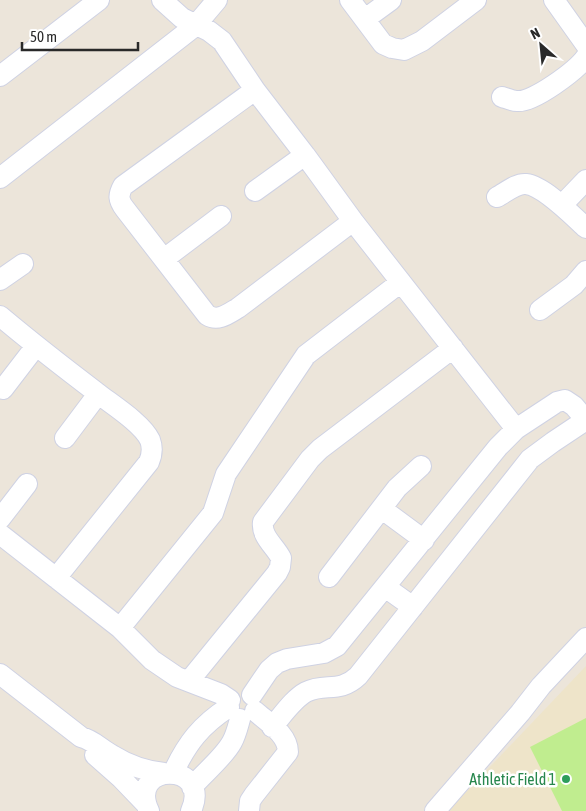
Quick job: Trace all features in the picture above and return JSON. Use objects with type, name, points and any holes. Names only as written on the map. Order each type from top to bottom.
[{"type":"street","points":[[162,0],[182,18],[195,26],[210,31],[222,41],[255,90],[353,222],[516,430]]},
{"type":"street","points":[[0,178],[195,26],[217,0]]},
{"type":"street","points":[[350,0],[383,44],[404,50],[422,41],[476,0]]},
{"type":"street","points":[[365,19],[391,0]]},
{"type":"street","points":[[554,0],[586,45]]},
{"type":"street","points":[[0,76],[93,2]]},
{"type":"street","points":[[502,97],[517,101],[535,97],[580,64],[586,57]]},
{"type":"street","points":[[255,90],[123,186],[119,194],[119,201],[207,315],[214,319],[238,308],[353,222]]},
{"type":"street","points":[[255,191],[305,155]]},
{"type":"street","points":[[562,205],[586,180]]},
{"type":"street","points":[[497,197],[519,185],[526,184],[562,205],[586,228]]},
{"type":"street","points":[[164,259],[221,216]]},
{"type":"street","points":[[0,280],[23,264]]},
{"type":"street","points":[[540,310],[574,285],[586,271]]},
{"type":"street","points":[[120,628],[213,514],[226,474],[306,355],[401,282]]},
{"type":"street","points":[[0,316],[143,430],[150,439],[152,456],[56,578]]},
{"type":"street","points":[[3,389],[36,346]]},
{"type":"street","points":[[189,681],[277,573],[281,558],[265,535],[262,527],[263,522],[310,459],[320,449],[453,348]]},
{"type":"street","points":[[65,438],[98,394]]},
{"type":"street","points":[[194,803],[216,762],[232,742],[241,707],[269,670],[277,663],[287,659],[324,653],[337,646],[498,447],[516,430],[557,402],[565,400],[574,406],[586,420],[530,459],[363,670],[352,681],[343,686],[314,689],[306,692],[300,696],[272,727]]},
{"type":"street","points":[[329,577],[397,488],[421,466]]},
{"type":"street","points":[[0,518],[27,484]]},
{"type":"street","points":[[382,509],[424,540]]},
{"type":"street","points":[[0,534],[120,628],[152,660],[176,677],[221,694],[272,727],[283,737],[287,744],[288,752],[250,801],[249,811]]},
{"type":"street","points":[[385,587],[413,607]]},
{"type":"street","points":[[435,811],[541,686],[586,638]]},
{"type":"street","points":[[0,674],[81,737],[88,739],[110,754],[133,766],[148,771],[181,775],[188,780],[194,803]]},
{"type":"street","points":[[147,808],[146,789],[150,782],[156,776],[168,773],[192,740],[211,719],[241,707]]},
{"type":"street","points":[[81,737],[94,755],[121,778],[147,808]]},
{"type":"street","points":[[192,740],[216,762]]},
{"type":"shaded area","points":[[586,666],[586,811],[448,811]]},
{"type":"green space","name":"Athletic Field 1","points":[[586,718],[586,811],[562,811],[530,747]]},
{"type":"place","name":"Athletic Field 1","points":[[566,779]]}]
